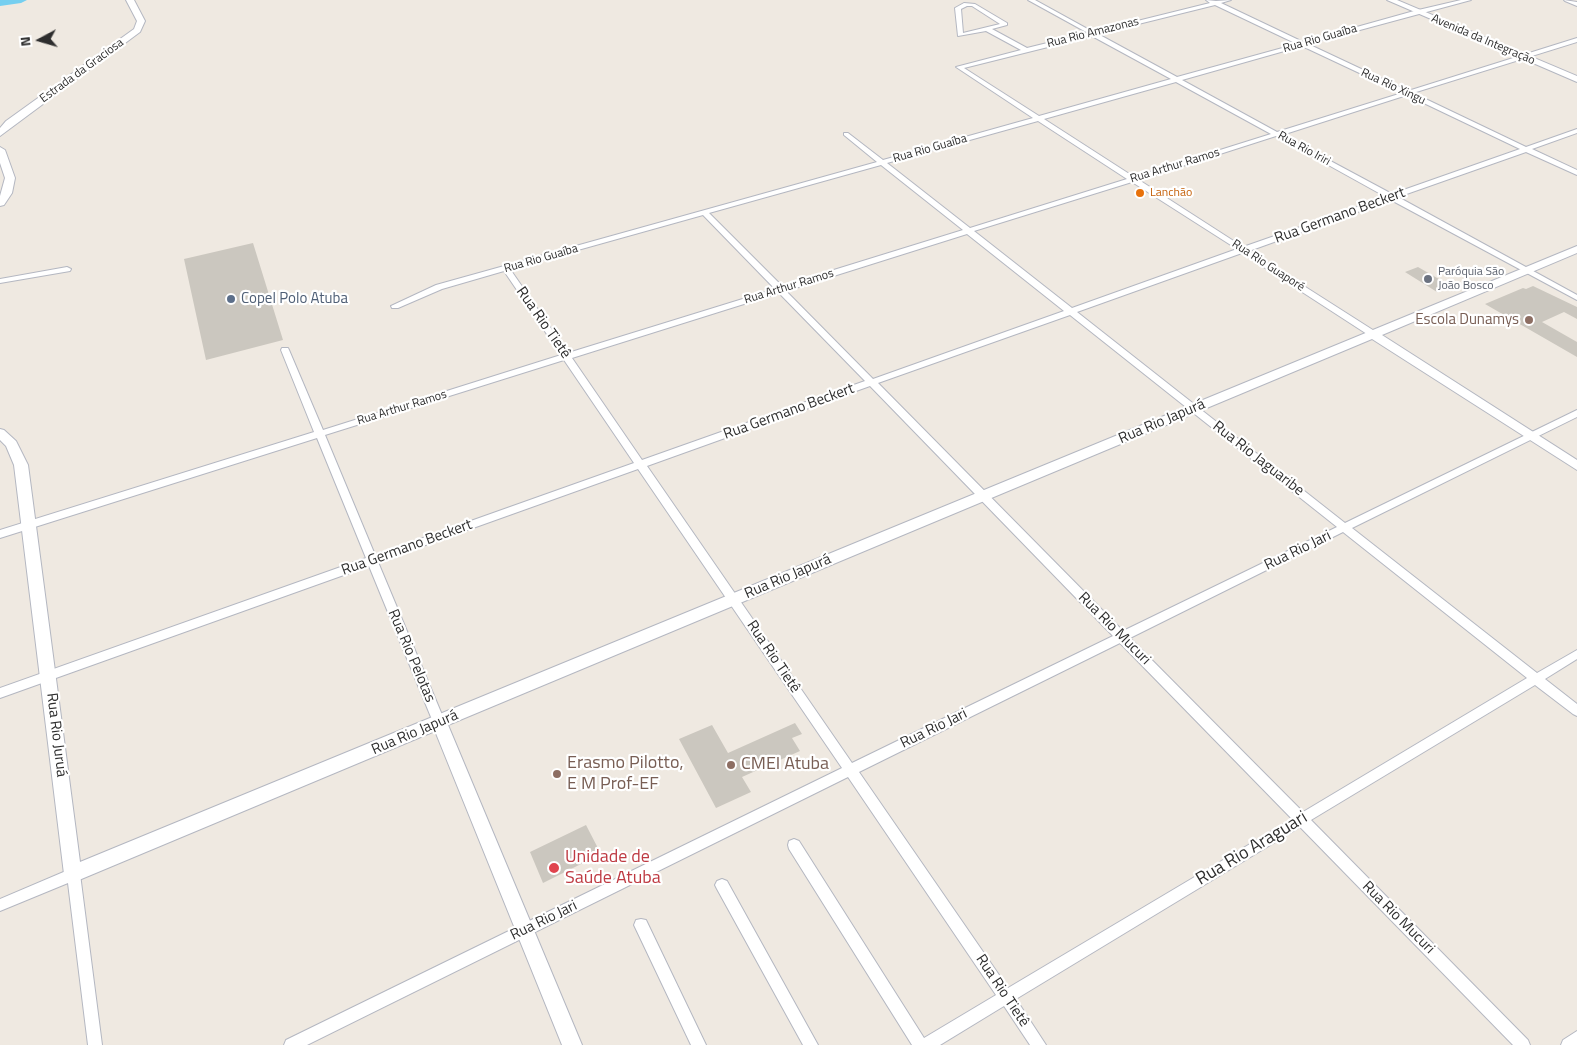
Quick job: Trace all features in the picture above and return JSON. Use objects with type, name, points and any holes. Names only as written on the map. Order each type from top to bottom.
[{"type":"street","name":"Estrada da Graciosa","points":[[0,133],[10,123],[137,30],[141,21],[130,0]]},
{"type":"street","name":"Rua Rio Iriri","points":[[1031,0],[1577,298]]},
{"type":"street","name":"Rua Rio Amazonas","points":[[959,67],[1212,2],[1228,0]]},
{"type":"street","name":"Avenida da Integração","points":[[1390,0],[1577,79]]},
{"type":"street","name":"Rua Rio Guaíba","points":[[395,306],[439,287],[1416,12],[1468,0]]},
{"type":"street","points":[[1567,0],[1577,4]]},
{"type":"street","name":"Rua Rio Xingu","points":[[1212,2],[1577,173]]},
{"type":"street","points":[[987,29],[1005,24],[973,5],[966,4],[958,8],[960,35],[987,29],[1026,50]]},
{"type":"street","name":"Rua Arthur Ramos","points":[[0,534],[1577,40]]},
{"type":"street","name":"Rua Rio Guaporé","points":[[959,67],[1577,466]]},
{"type":"street","name":"Rua Germano Beckert","points":[[0,693],[1577,131]]},
{"type":"street","name":"Rua Rio Jaguaribe","points":[[846,134],[1577,711]]},
{"type":"street","points":[[0,150],[10,178],[7,193],[0,203]]},
{"type":"street","name":"Rua Rio Mucuri","points":[[704,213],[1523,1045]]},
{"type":"street","name":"Rua Rio Japurá","points":[[0,905],[1577,249]]},
{"type":"street","name":"Rua Rio Tietê","points":[[506,268],[1039,1045]]},
{"type":"street","points":[[0,281],[67,269]]},
{"type":"street","name":"Rua Rio Pelotas","points":[[285,350],[572,1045]]},
{"type":"street","name":"Rua Rio Jari","points":[[291,1045],[1577,414]]},
{"type":"street","name":"Rua Rio Juruá","points":[[0,433],[17,453],[21,465],[95,1045]]},
{"type":"street","name":"Rua Rio Araguari","points":[[926,1045],[1577,654]]},
{"type":"street","points":[[794,845],[920,1045]]},
{"type":"street","points":[[722,885],[811,1045]]},
{"type":"street","points":[[641,925],[700,1045]]},
{"type":"street","points":[[1568,1045],[1577,1038]]},
{"type":"building","name":"Copel Polo Atuba","points":[[253,243],[283,340],[206,360],[184,259]]},
{"type":"building","name":"Paróquia São João Bosco","points":[[1418,267],[1451,286],[1437,292],[1405,272]]},
{"type":"building","name":"Escola Dunamys","points":[[1533,286],[1577,307],[1577,319],[1564,312],[1542,322],[1577,342],[1577,357],[1485,304],[1523,288],[1526,289]]},
{"type":"building","name":"CMEI Atuba","points":[[795,723],[802,734],[792,738],[800,751],[742,777],[751,792],[716,808],[679,739],[712,725],[728,753]]},
{"type":"building","name":"Unidade de Saúde Atuba","points":[[586,825],[601,854],[543,883],[530,852]]},
{"type":"waterway","points":[[0,3],[21,0]]},
{"type":"place","name":"Lanchão","points":[[1140,193]]},
{"type":"place","name":"Paróquia São João Bosco","points":[[1428,279]]},
{"type":"place","name":"Copel Polo Atuba","points":[[231,299]]},
{"type":"place","name":"Escola Dunamys","points":[[1529,320]]},
{"type":"place","name":"CMEI Atuba","points":[[731,765]]},
{"type":"place","name":"Erasmo Pilotto, E M Prof-EF","points":[[557,774]]},
{"type":"place","name":"Unidade de Saúde Atuba","points":[[554,868]]}]
